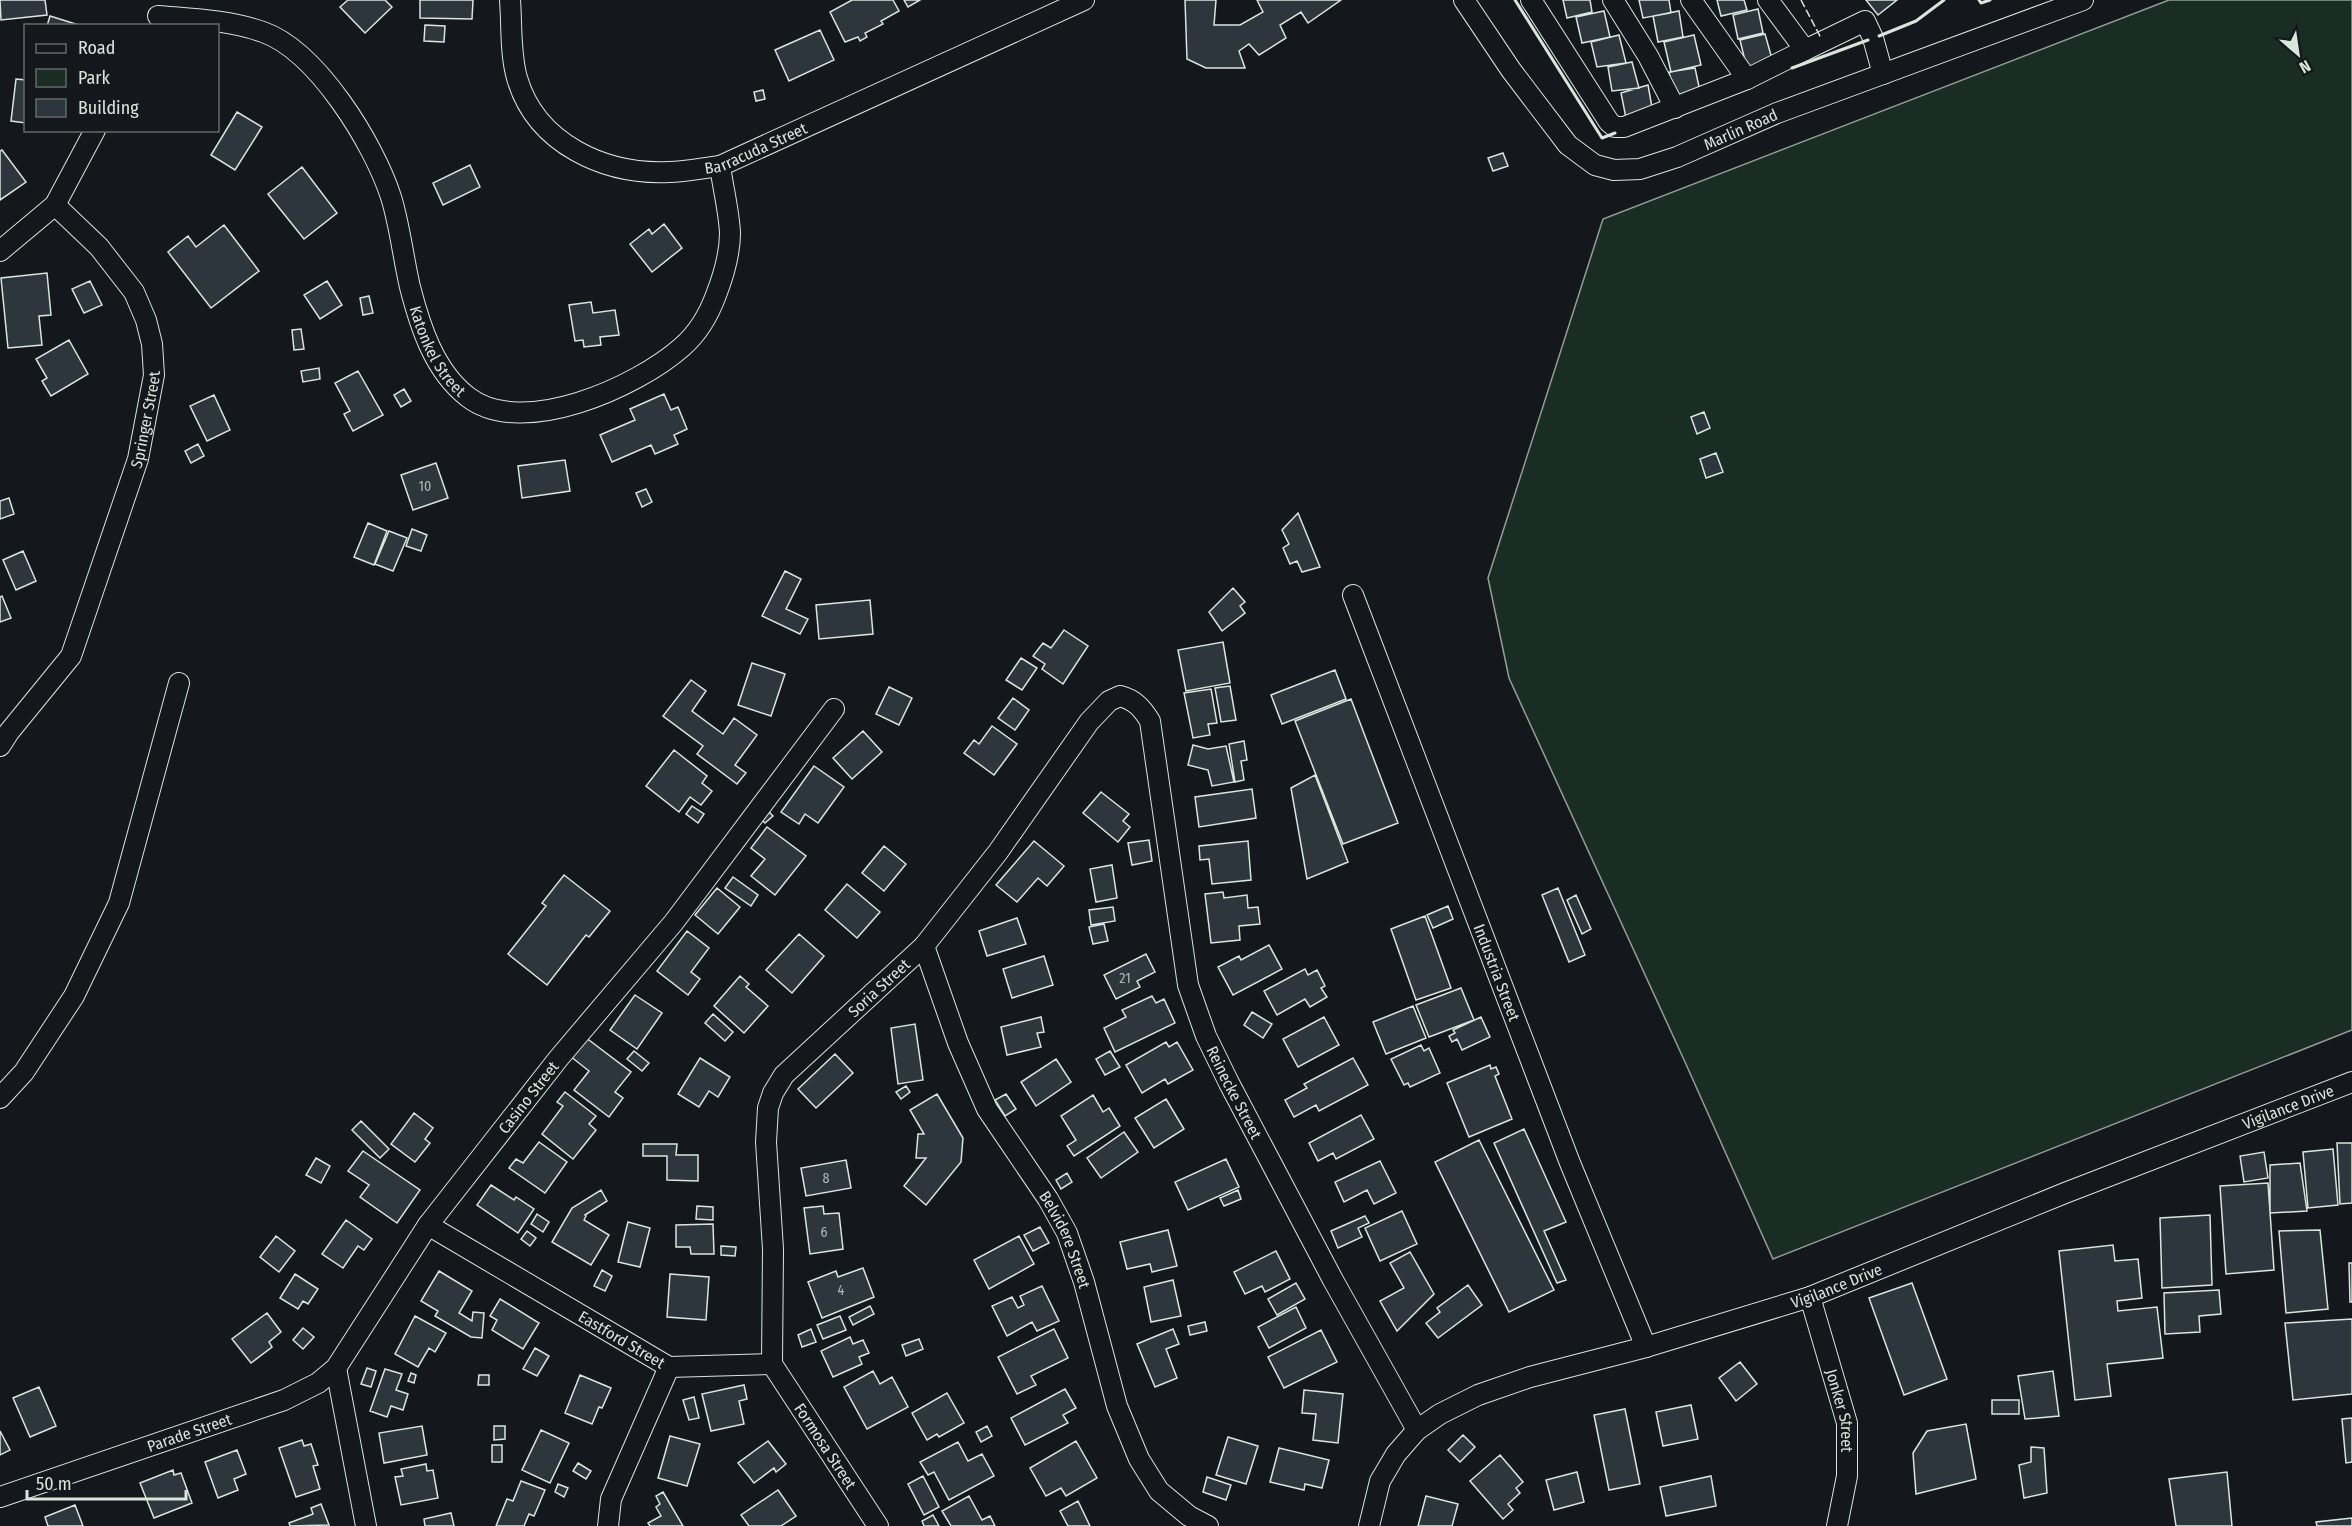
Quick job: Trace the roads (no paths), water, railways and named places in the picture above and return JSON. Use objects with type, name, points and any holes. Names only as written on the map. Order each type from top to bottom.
[{"type":"street","name":"Barracuda Street","points":[[510,0],[513,56],[518,79],[528,105],[552,136],[582,155],[611,165],[644,172],[670,172],[720,166],[1084,0]]},
{"type":"street","name":"Marlin Road","points":[[1464,0],[1511,70],[1568,145],[1595,165],[1614,171],[1640,169],[1677,157],[1777,113],[2083,0]]},
{"type":"street","points":[[1531,0],[1609,122],[1615,127],[1624,127],[1747,79],[1865,21],[1874,38],[1883,74]]},
{"type":"street","points":[[1613,0],[1648,56],[1675,108]]},
{"type":"street","points":[[1691,0],[1747,79]]},
{"type":"street","points":[[1768,0],[1805,50]]},
{"type":"street","name":"Katonkel Street","points":[[153,14],[232,23],[266,32],[296,52],[335,91],[362,133],[391,197],[416,311],[429,346],[445,372],[468,397],[494,411],[543,410],[578,403],[616,389],[654,368],[683,347],[702,324],[716,295],[723,273],[730,234],[720,166]]},
{"type":"street","points":[[0,251],[55,205],[94,132]]},
{"type":"street","name":"Springer Street","points":[[0,746],[71,656],[138,459],[154,375],[150,336],[134,292],[99,247],[55,205]]},
{"type":"street","name":"Industria Street","points":[[1353,595],[1570,1162],[1646,1347]]},
{"type":"street","points":[[0,1098],[24,1072],[74,996],[119,903],[179,683]]},
{"type":"street","name":"Soria Street","points":[[772,1364],[772,1249],[766,1142],[768,1108],[773,1093],[784,1075],[924,946],[998,852],[1089,722],[1109,701],[1120,696],[1130,699],[1140,706],[1150,721]]},
{"type":"street","name":"Casino Street","points":[[336,1368],[428,1225],[558,1059],[674,922],[834,709]]},
{"type":"street","name":"Reinecke Street","points":[[1150,721],[1188,985],[1206,1036],[1322,1259],[1417,1431]]},
{"type":"street","name":"Belvidere Street","points":[[924,946],[958,1043],[987,1109],[1048,1199],[1067,1233],[1084,1282],[1117,1406],[1139,1459],[1159,1491],[1189,1516],[1208,1526]]},
{"type":"street","name":"Vigilance Drive","points":[[1369,1526],[1380,1481],[1396,1454],[1417,1431],[1440,1414],[1478,1395],[1530,1377],[1646,1347],[1810,1297],[2065,1193],[2352,1082]]},
{"type":"street","name":"Eastford Street","points":[[428,1225],[669,1367],[611,1498],[608,1526]]},
{"type":"street","name":"Jonker Street","points":[[1810,1297],[1847,1423],[1847,1476],[1837,1526]]},
{"type":"street","points":[[669,1367],[772,1364]]},
{"type":"street","name":"Formosa Street","points":[[772,1364],[878,1526]]},
{"type":"street","points":[[336,1368],[366,1526]]},
{"type":"street","name":"Parade Street","points":[[0,1497],[284,1400],[318,1383],[336,1368]]}]
